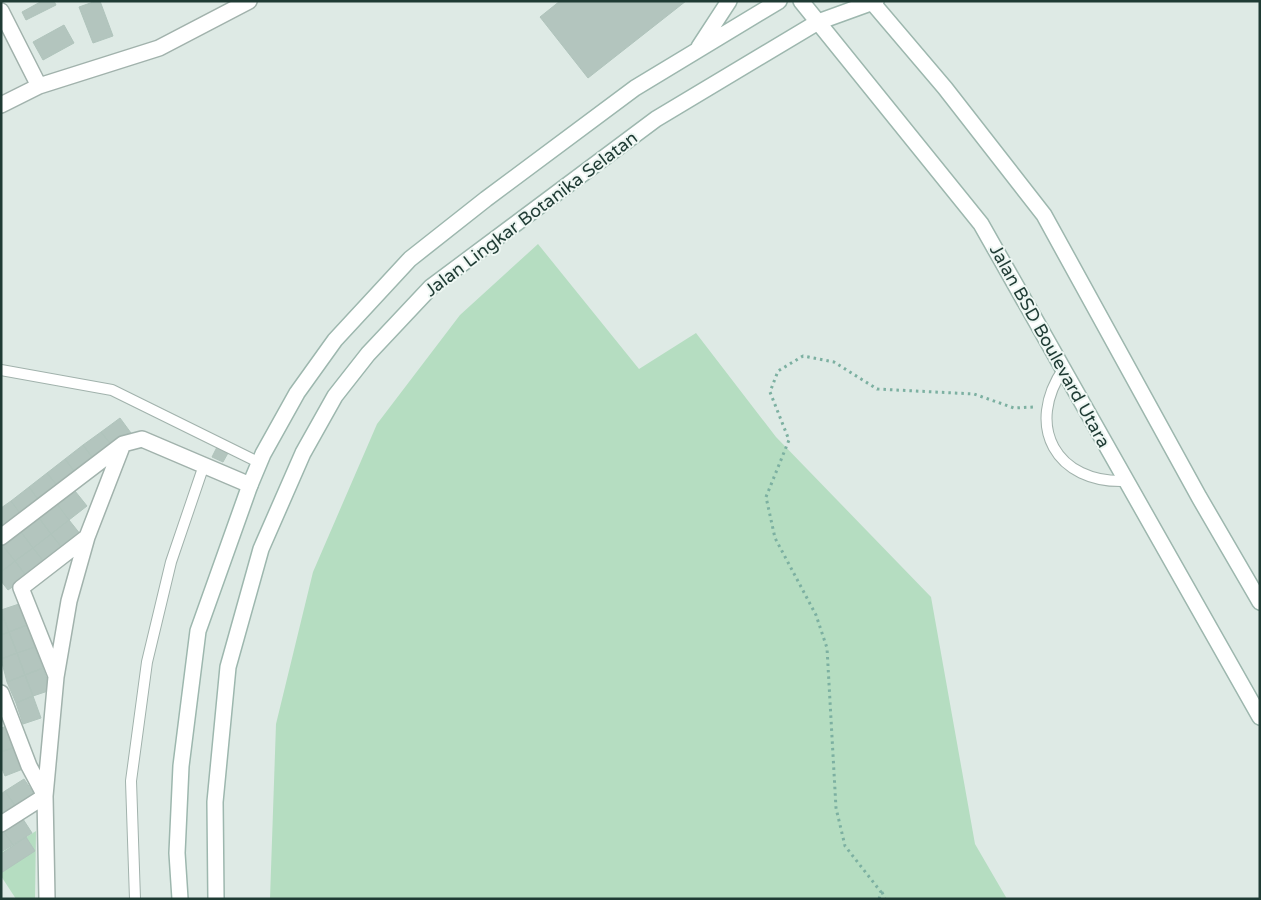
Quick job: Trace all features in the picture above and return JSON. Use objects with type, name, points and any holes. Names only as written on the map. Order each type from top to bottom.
[{"type":"street","points":[[1,105],[39,86],[159,48],[249,1]]},
{"type":"street","points":[[697,51],[729,1]]},
{"type":"street","name":"Jalan Lingkar Botanika Selatan","points":[[180,899],[178,853],[180,766],[198,631],[250,485],[260,462],[297,393],[335,340],[410,259],[486,199],[635,88],[779,1]]},
{"type":"street","name":"Jalan BSD Boulevard Utara","points":[[801,1],[981,224],[1260,717]]},
{"type":"street","points":[[873,2],[945,88],[1044,215],[1194,488],[1260,602]]},
{"type":"street","name":"Jalan Lingkar Botanika Selatan","points":[[216,899],[215,802],[228,667],[261,549],[303,453],[335,396],[368,354],[431,287],[656,119],[818,22],[873,2]]},
{"type":"street","points":[[1,11],[39,86]]},
{"type":"street","points":[[1,538],[123,444],[142,439],[250,485]]},
{"type":"street","points":[[47,899],[45,796],[56,677],[69,601],[87,537],[123,444]]},
{"type":"street","points":[[56,677],[21,588],[87,537]]},
{"type":"street","points":[[1,693],[29,766],[45,796]]},
{"type":"street","points":[[1,824],[45,796]]},
{"type":"lane","points":[[1064,368],[1052,386],[1046,406],[1049,434],[1054,447],[1067,464],[1084,476],[1105,482],[1126,481]]},
{"type":"lane","points":[[1,370],[112,390],[260,462]]},
{"type":"lane","points":[[135,899],[131,781],[148,662],[171,562],[204,465]]},
{"type":"path","points":[[885,899],[845,846],[836,808],[827,648],[816,615],[775,538],[766,497],[789,440],[770,392],[778,371],[802,356],[834,362],[877,388],[974,394],[1014,408],[1046,406]]},
{"type":"path","points":[[879,899],[881,892]]},
{"type":"green space","points":[[538,244],[639,369],[696,333],[776,437],[931,597],[975,844],[1007,899],[270,899],[276,724],[313,572],[377,424],[460,315]]},
{"type":"green space","points":[[36,831],[35,899],[16,899],[1,876],[1,853]]},
{"type":"building","points":[[42,1],[54,1],[56,5],[26,20],[22,12]]},
{"type":"building","points":[[100,1],[113,36],[93,43],[79,7]]},
{"type":"building","points":[[560,1],[686,1],[588,78],[540,17]]},
{"type":"building","points":[[64,25],[74,43],[43,60],[33,42]]},
{"type":"building","points":[[120,418],[131,433],[113,447],[101,432]]},
{"type":"building","points":[[101,432],[113,447],[95,461],[83,445]]},
{"type":"building","points":[[83,445],[95,461],[77,475],[65,459]]},
{"type":"building","points":[[217,447],[228,453],[223,462],[212,457]]},
{"type":"building","points":[[65,459],[77,475],[59,488],[47,473]]},
{"type":"building","points":[[47,473],[59,488],[40,502],[29,487]]},
{"type":"building","points":[[29,487],[40,502],[22,516],[11,501]]},
{"type":"building","points":[[75,491],[87,506],[69,520],[58,505]]},
{"type":"building","points":[[11,501],[22,516],[4,530],[1,526],[1,508]]},
{"type":"building","points":[[58,505],[69,520],[51,534],[39,518]]},
{"type":"building","points":[[39,518],[51,534],[33,548],[21,532]]},
{"type":"building","points":[[69,520],[81,535],[63,549],[51,534]]},
{"type":"building","points":[[21,532],[33,548],[15,561],[3,546]]},
{"type":"building","points":[[51,534],[63,549],[45,563],[33,548]]},
{"type":"building","points":[[3,546],[15,561],[1,572],[1,547]]},
{"type":"building","points":[[33,548],[45,563],[27,577],[15,561]]},
{"type":"building","points":[[15,561],[27,577],[8,590],[1,581],[1,572]]},
{"type":"building","points":[[19,604],[27,625],[9,632],[1,610]]},
{"type":"building","points":[[1,612],[9,632],[1,635]]},
{"type":"building","points":[[27,625],[35,647],[17,653],[9,632]]},
{"type":"building","points":[[9,632],[17,653],[1,659],[1,635]]},
{"type":"building","points":[[35,647],[43,668],[25,675],[17,653]]},
{"type":"building","points":[[17,653],[25,675],[7,682],[1,659]]},
{"type":"building","points":[[43,668],[51,690],[33,696],[25,675]]},
{"type":"building","points":[[25,675],[33,696],[16,703],[7,682]]},
{"type":"building","points":[[33,696],[41,718],[23,724],[16,703]]},
{"type":"building","points":[[7,726],[15,747],[1,752],[1,728]]},
{"type":"building","points":[[15,747],[23,769],[5,776],[1,766],[1,752]]},
{"type":"building","points":[[24,779],[35,795],[16,807],[5,791]]},
{"type":"building","points":[[5,791],[16,807],[1,817],[1,794]]},
{"type":"building","points":[[21,816],[32,833],[13,845],[2,829]]},
{"type":"building","points":[[1,830],[13,845],[1,852]]},
{"type":"building","points":[[26,837],[35,851],[1,873],[1,854]]}]
